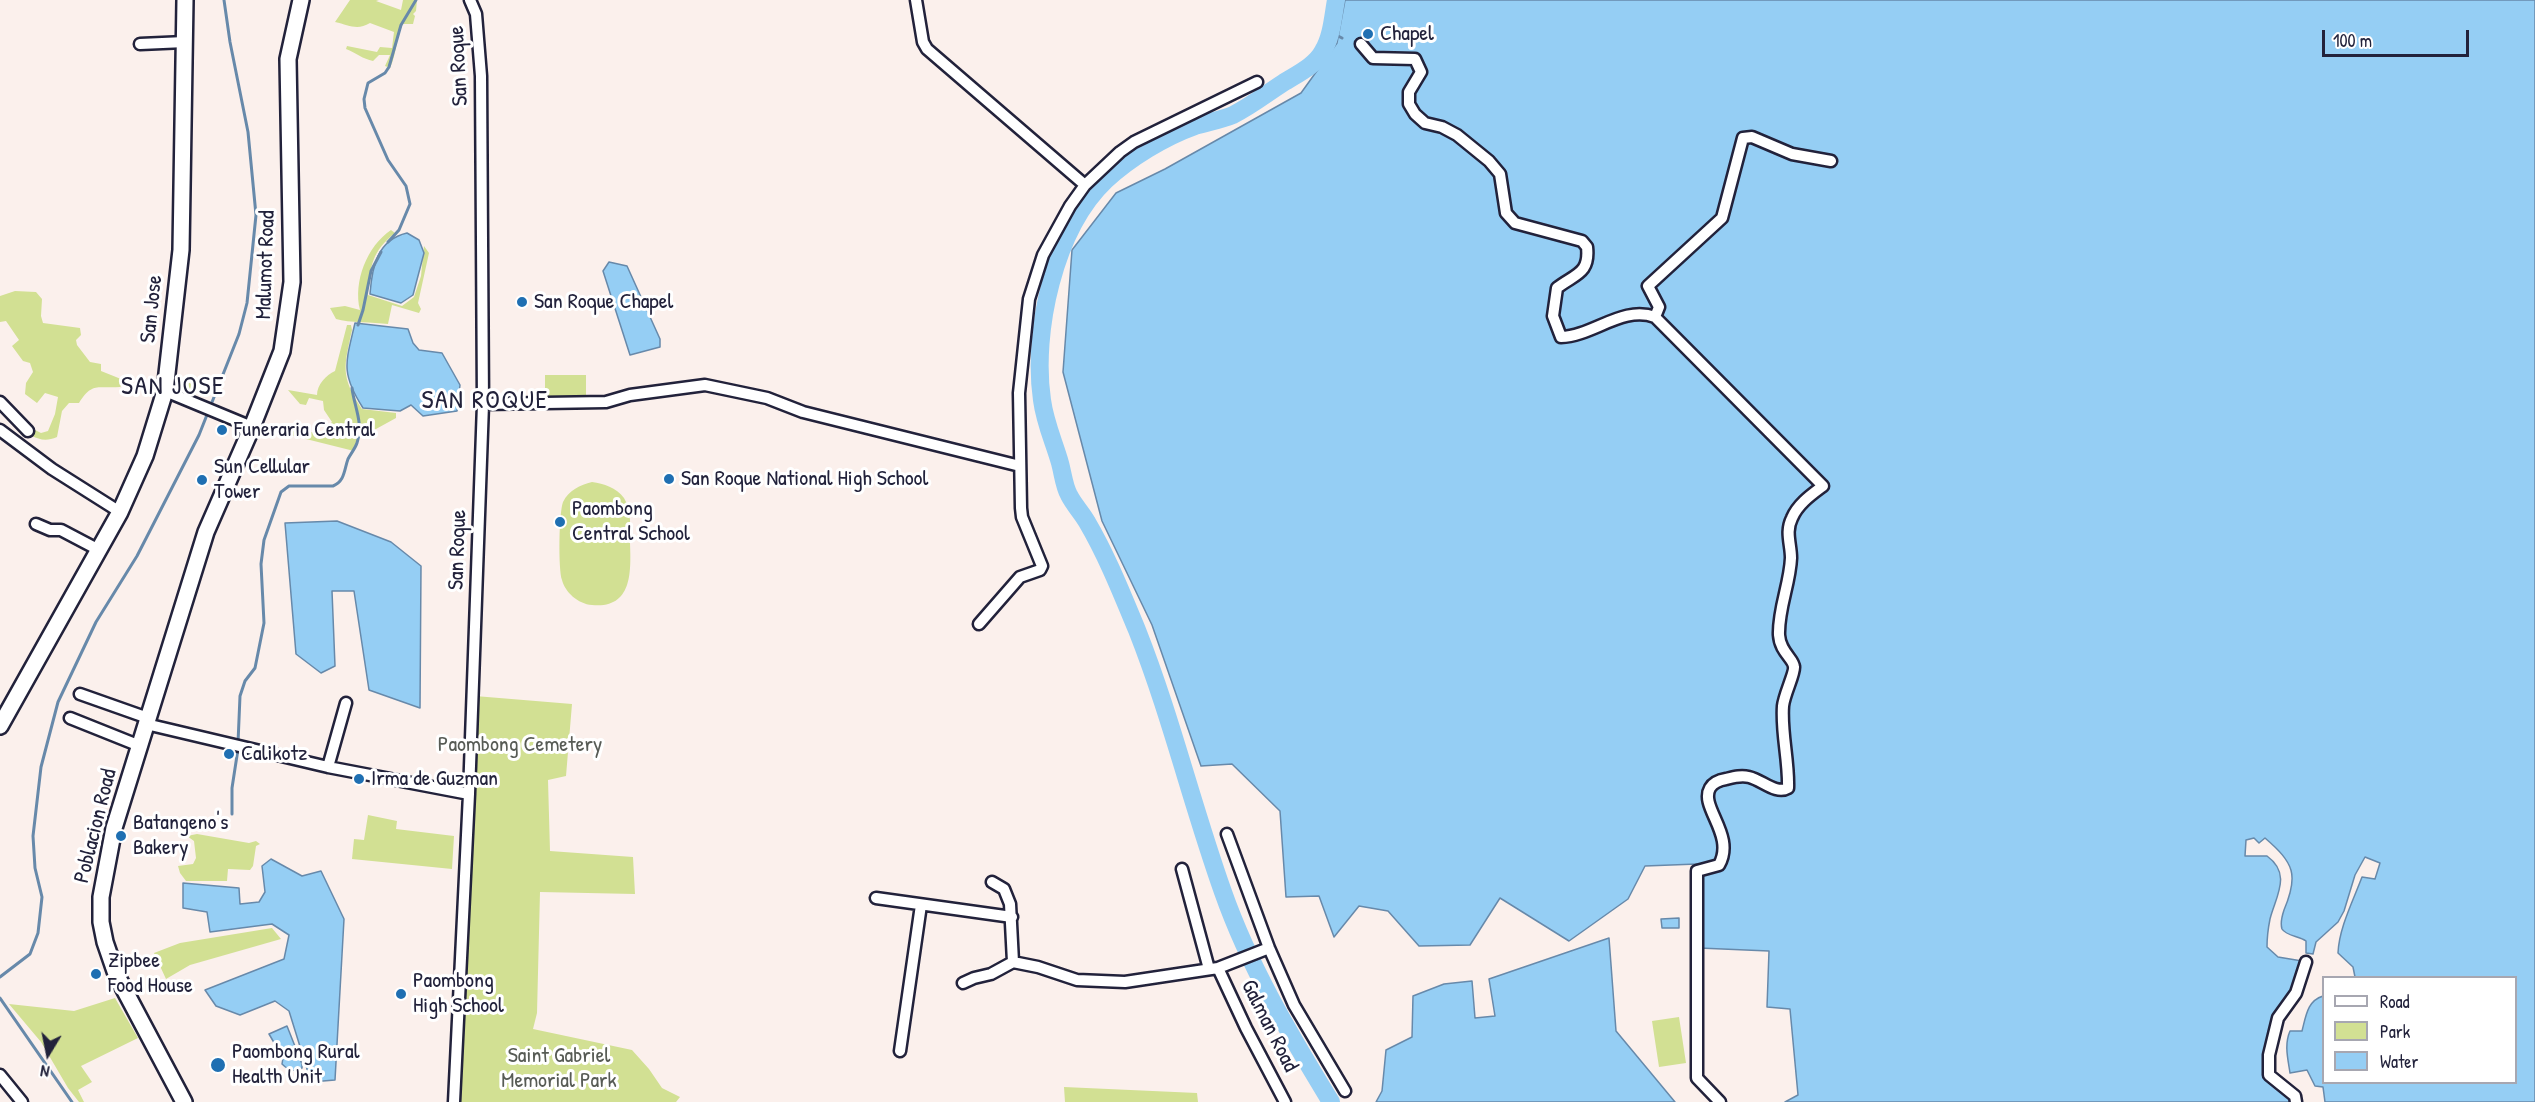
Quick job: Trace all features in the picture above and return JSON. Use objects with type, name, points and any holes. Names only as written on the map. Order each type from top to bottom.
[{"type":"street","name":"San Jose","points":[[0,726],[120,512],[145,456],[165,391],[180,250],[185,0]]},
{"type":"street","name":"Malumot Road","points":[[147,721],[206,532],[282,351],[292,295],[288,59],[301,0]]},
{"type":"street","name":"San Roque","points":[[454,1102],[469,794],[483,404],[481,76],[476,14],[470,0]]},
{"type":"street","points":[[916,0],[923,42],[927,49],[1085,184]]},
{"type":"street","points":[[140,44],[185,42]]},
{"type":"street","points":[[1361,45],[1373,58],[1415,58],[1420,72],[1409,92],[1409,104],[1415,114],[1425,123],[1442,127],[1457,135],[1489,161],[1500,174],[1506,213],[1515,223],[1582,241],[1587,247],[1587,264],[1584,271],[1557,288],[1553,302],[1553,316],[1561,337],[1577,336],[1634,313],[1654,317],[1823,486],[1802,503],[1788,527],[1790,570],[1779,634],[1784,653],[1794,664],[1783,707],[1788,788],[1784,791],[1778,790],[1751,777],[1739,776],[1718,780],[1709,789],[1708,799],[1723,838],[1724,850],[1723,859],[1719,865],[1697,871],[1697,1078],[1720,1102]]},
{"type":"street","points":[[979,624],[1020,577],[1040,570],[1042,566],[1022,517],[1019,393],[1029,298],[1051,239],[1085,184],[1113,158],[1134,142],[1257,82]]},
{"type":"street","points":[[1654,317],[1659,307],[1648,286],[1722,218],[1744,136],[1752,136],[1792,154],[1831,160]]},
{"type":"street","points":[[483,404],[606,402],[637,394],[705,385],[767,398],[802,412],[1020,466]]},
{"type":"street","points":[[165,391],[252,427]]},
{"type":"street","points":[[0,402],[28,431]]},
{"type":"street","points":[[0,430],[52,469],[120,512]]},
{"type":"street","points":[[36,524],[50,530],[61,530],[99,550]]},
{"type":"street","points":[[80,694],[147,721],[238,745],[328,767],[469,794]]},
{"type":"street","points":[[328,767],[346,703]]},
{"type":"street","points":[[70,717],[140,746]]},
{"type":"street","name":"Poblacion Road","points":[[147,721],[111,845],[101,897],[101,922],[116,974],[184,1102]]},
{"type":"street","points":[[1227,834],[1264,950],[1345,1091]]},
{"type":"street","name":"Galman Road","points":[[1182,869],[1213,968],[1285,1102]]},
{"type":"street","points":[[992,882],[1004,889],[1010,904],[1013,962]]},
{"type":"street","points":[[876,898],[1012,917]]},
{"type":"street","points":[[900,1051],[921,905]]},
{"type":"street","points":[[963,983],[991,974],[1013,962],[1038,967],[1077,980],[1125,982],[1213,968],[1264,950]]},
{"type":"street","points":[[2296,1102],[2295,1096],[2270,1075],[2268,1066],[2278,1018],[2296,993],[2306,962]]},
{"type":"street","points":[[0,1076],[22,1102]]},
{"type":"green space","points":[[350,0],[379,0],[376,1],[401,10],[403,0],[417,0],[413,24],[403,24],[390,68],[385,66],[390,55],[379,55],[373,61],[346,49],[347,46],[377,52],[380,47],[392,48],[394,32],[370,23],[357,27],[335,22]]},
{"type":"green space","points":[[391,230],[395,233],[381,246],[374,260],[368,295],[402,306],[414,297],[421,276],[424,246],[429,253],[418,303],[421,309],[419,313],[392,305],[388,324],[336,319],[330,308],[345,306],[360,310],[358,299],[360,277],[364,265],[375,245]]},
{"type":"green space","points":[[15,291],[36,292],[42,299],[43,323],[80,328],[81,335],[76,340],[77,345],[90,362],[101,364],[101,371],[126,381],[120,387],[92,389],[79,403],[69,403],[62,411],[57,437],[51,439],[37,438],[18,427],[23,424],[41,433],[48,431],[55,414],[58,397],[45,393],[37,403],[25,394],[26,383],[33,372],[30,363],[23,361],[12,346],[19,340],[6,321],[0,322],[0,296]]},
{"type":"green space","points":[[347,325],[351,325],[352,330],[346,371],[355,398],[362,409],[396,413],[396,418],[376,429],[362,429],[354,451],[282,433],[284,428],[324,434],[325,428],[332,422],[324,410],[323,401],[309,398],[306,405],[300,404],[288,390],[317,395],[323,381],[335,371]]},
{"type":"green space","points":[[545,375],[586,375],[586,396],[545,396]]},
{"type":"green space","points":[[174,377],[197,386],[192,398],[169,390]]},
{"type":"green space","points":[[592,482],[617,491],[627,503],[629,514],[630,565],[627,586],[622,595],[605,605],[592,605],[577,600],[566,589],[561,574],[560,528],[563,502],[575,489]]},
{"type":"green space","name":"Paombong Cemetery","points":[[475,696],[572,704],[566,776],[548,780],[550,851],[633,857],[635,894],[540,892],[537,1013],[533,1029],[632,1050],[662,1088],[680,1097],[676,1102],[458,1102]]},
{"type":"green space","points":[[368,815],[397,821],[396,829],[454,836],[452,869],[352,859],[354,839],[364,840]]},
{"type":"green space","points":[[197,834],[249,843],[256,841],[260,844],[256,846],[253,866],[250,870],[228,869],[227,881],[186,881],[178,866],[193,864],[196,858],[194,841],[187,836]]},
{"type":"green space","points":[[272,928],[281,939],[190,965],[166,979],[154,953],[180,943]]},
{"type":"green space","points":[[115,998],[138,1038],[81,1066],[92,1082],[78,1090],[84,1102],[79,1102],[68,1088],[41,1042],[9,1004],[74,1011]]},
{"type":"green space","points":[[1679,1017],[1686,1063],[1659,1067],[1652,1021]]},
{"type":"green space","points":[[1064,1087],[1197,1093],[1198,1102],[1065,1102]]},
{"type":"water","points":[[1345,0],[2535,0],[2535,1102],[2325,1102],[2323,1087],[2315,1086],[2307,1070],[2290,1073],[2287,1047],[2290,1031],[2302,1031],[2310,1005],[2322,996],[2322,1084],[2517,1084],[2517,976],[2355,976],[2353,967],[2338,953],[2344,924],[2362,877],[2375,879],[2380,863],[2365,857],[2355,875],[2344,911],[2338,922],[2316,942],[2313,954],[2306,953],[2306,941],[2282,929],[2282,917],[2291,888],[2291,870],[2282,855],[2265,838],[2259,843],[2254,838],[2246,840],[2245,856],[2267,856],[2275,863],[2281,878],[2270,919],[2267,947],[2278,957],[2302,961],[2293,991],[2276,1016],[2264,1069],[2267,1077],[2294,1102],[1785,1102],[1798,1095],[1790,1009],[1767,1007],[1769,951],[1699,948],[1697,864],[1645,866],[1628,899],[1569,941],[1500,898],[1470,945],[1419,946],[1388,911],[1359,906],[1334,937],[1319,896],[1286,897],[1280,811],[1232,764],[1201,766],[1152,625],[1102,521],[1063,372],[1072,250],[1116,193],[1165,169],[1301,93],[1337,43]]},
{"type":"water","points":[[407,233],[419,240],[424,253],[413,295],[401,303],[370,294],[372,274],[378,256],[389,242]]},
{"type":"water","points":[[609,262],[627,266],[660,339],[660,347],[630,355],[603,271]]},
{"type":"water","points":[[355,323],[408,329],[413,343],[419,350],[442,353],[460,385],[457,411],[423,416],[411,405],[400,411],[363,408],[351,385],[347,367]]},
{"type":"water","points":[[337,521],[391,542],[421,566],[420,708],[369,690],[354,591],[332,591],[335,666],[321,673],[296,654],[285,523]]},
{"type":"water","points":[[271,859],[302,876],[321,871],[344,919],[335,1080],[311,1082],[289,1011],[275,1001],[240,1015],[216,1006],[205,990],[284,959],[289,935],[272,924],[210,932],[207,912],[183,908],[183,883],[239,888],[240,904],[259,902],[265,892],[262,866]]},
{"type":"water","points":[[1679,918],[1679,928],[1662,928],[1661,919]]},
{"type":"water","points":[[1609,938],[1616,1031],[1675,1102],[1376,1102],[1382,1091],[1386,1050],[1412,1037],[1413,996],[1444,984],[1472,981],[1475,1018],[1495,1016],[1489,979]]},
{"type":"water","points":[[287,1026],[302,1064],[302,1068],[294,1071],[282,1064],[283,1058],[269,1034]]},
{"type":"waterway","points":[[0,977],[30,954],[38,933],[42,897],[35,868],[33,836],[41,767],[58,702],[96,622],[137,556],[199,435],[239,334],[247,303],[256,215],[248,132],[224,0]]},
{"type":"waterway","points":[[388,242],[399,230],[410,204],[406,186],[388,160],[365,108],[364,99],[368,83],[385,73],[389,67],[401,25],[416,0]]},
{"type":"waterway","points":[[1331,1102],[1271,1000],[1233,920],[1137,630],[1101,548],[1066,488],[1045,417],[1040,373],[1040,344],[1044,313],[1060,253],[1073,225],[1088,201],[1106,180],[1148,149],[1171,136],[1233,115],[1311,65],[1326,45],[1336,0]]},
{"type":"waterway","points":[[1330,32],[1342,38]]},
{"type":"waterway","points":[[358,325],[371,271],[381,252]]},
{"type":"waterway","points":[[238,743],[240,696],[245,681],[255,668],[264,623],[261,564],[264,540],[281,492],[289,486],[333,486],[342,478],[359,436],[359,422],[352,388]]},
{"type":"waterway","points":[[232,814],[232,788],[238,749]]},
{"type":"waterway","points":[[0,998],[72,1102]]},
{"type":"place","name":"Chapel","points":[[1368,34]]},
{"type":"place","name":"San Roque Chapel","points":[[522,302]]},
{"type":"place","name":"Funeraria Central","points":[[222,430]]},
{"type":"place","name":"San Roque National High School","points":[[669,479]]},
{"type":"place","name":"Sun Cellular Tower","points":[[202,480]]},
{"type":"place","name":"Paombong Central School","points":[[560,522]]},
{"type":"place","name":"Calikotz","points":[[229,754]]},
{"type":"place","name":"Irma de Guzman","points":[[359,779]]},
{"type":"place","name":"Batangeno's Bakery","points":[[121,836]]},
{"type":"place","name":"Zipbee Food House","points":[[96,974]]},
{"type":"place","name":"Paombong High School","points":[[401,994]]},
{"type":"place","name":"Paombong Rural Health Unit","points":[[218,1065]]},
{"type":"district","name":"SAN JOSE","points":[[173,387]]},
{"type":"district","name":"SAN ROQUE","points":[[485,401]]},
{"type":"park label","name":"Saint Gabriel Memorial Park","points":[[559,1068]]}]
